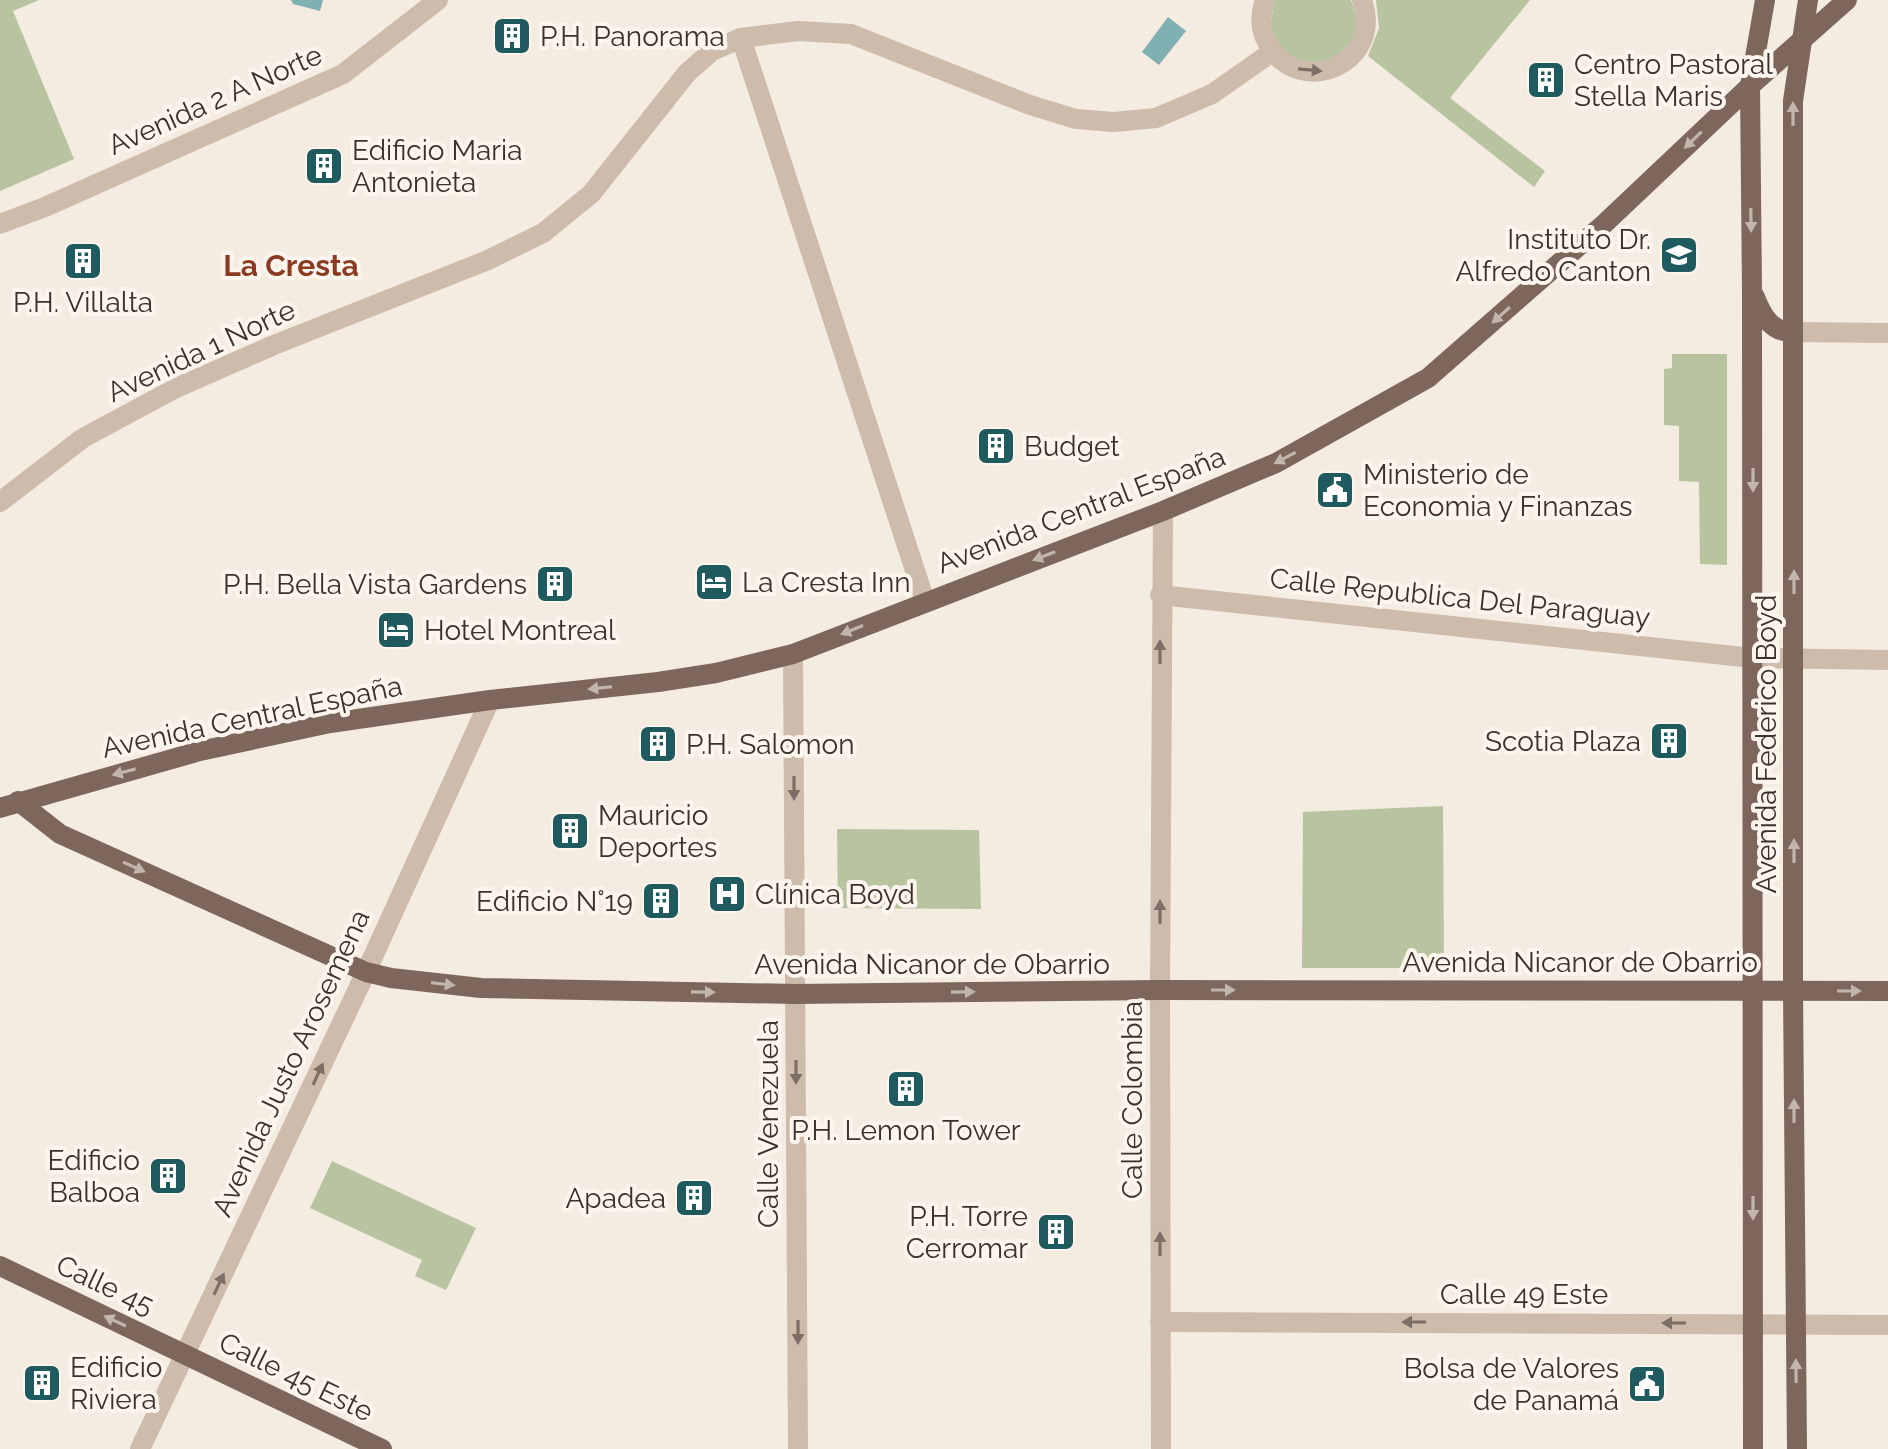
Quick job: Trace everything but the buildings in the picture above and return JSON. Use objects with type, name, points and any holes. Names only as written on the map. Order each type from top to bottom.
[{"type":"main road","name":"Avenida Federico Boyd","points":[[1753,1449],[1750,86],[1765,0]]},
{"type":"main road","name":"Avenida Federico Boyd","points":[[1797,1449],[1793,991],[1793,101],[1808,0]]},
{"type":"main road","name":"Avenida Central España","points":[[9,804],[200,751],[373,715],[672,680],[793,654],[1163,511],[1276,463],[1428,378],[1612,217],[1750,86],[1847,0]]},
{"type":"main road","points":[[1752,292],[1767,322],[1784,332],[1792,332]]},
{"type":"main road","name":"Avenida Nicanor de Obarrio","points":[[9,804],[60,834],[366,972],[391,978],[481,988],[795,994],[1160,990],[1888,991]]},
{"type":"main road","name":"Calle 45","points":[[0,1266],[185,1354]]},
{"type":"main road","name":"Calle 45 Este","points":[[185,1354],[382,1449]]},
{"type":"street","name":"Avenida 2 A Norte","points":[[0,224],[45,207],[343,74],[438,0]]},
{"type":"street","points":[[1265,0],[1261,20],[1264,37],[1272,52],[1285,64],[1319,72],[1336,68],[1350,58],[1360,44],[1366,27],[1362,0]]},
{"type":"street","name":"Avenida 1 Norte","points":[[0,502],[83,438],[176,388],[274,345],[488,260],[543,233],[591,194],[687,73],[712,51],[741,38],[798,31],[851,34],[1030,105],[1076,119],[1114,122],[1156,118],[1212,94],[1272,52]]},
{"type":"street","points":[[741,38],[925,601]]},
{"type":"street","points":[[1792,332],[1888,333]]},
{"type":"street","name":"Calle Colombia","points":[[1161,1449],[1160,595],[1163,511]]},
{"type":"street","name":"Calle Republica Del Paraguay","points":[[1160,595],[1753,658],[1888,660]]},
{"type":"street","name":"Calle Venezuela","points":[[793,654],[798,1449]]},
{"type":"street","name":"Avenida Justo Arosemena","points":[[140,1449],[366,972],[490,700]]},
{"type":"street","name":"Calle 49 Este","points":[[1160,1322],[1888,1325]]},
{"type":"green space","points":[[0,0],[39,0],[13,11],[74,159],[0,191]]},
{"type":"green space","points":[[1274,0],[1351,0],[1357,19],[1356,34],[1337,58],[1308,64],[1283,53],[1270,29]]},
{"type":"green space","points":[[1376,0],[1530,0],[1450,98],[1545,171],[1534,187],[1368,56],[1379,28]]},
{"type":"green space","points":[[1672,354],[1727,354],[1727,565],[1700,564],[1699,482],[1679,481],[1679,426],[1664,425],[1664,369],[1672,368]]},
{"type":"green space","points":[[1443,806],[1444,968],[1302,968],[1303,812]]},
{"type":"green space","points":[[837,829],[979,830],[981,909],[838,908]]},
{"type":"green space","points":[[332,1161],[476,1228],[446,1290],[415,1276],[422,1260],[310,1208]]},
{"type":"water","points":[[291,0],[323,0],[320,11],[293,4]]},
{"type":"water","points":[[1168,17],[1186,31],[1159,65],[1142,52]]},
{"type":"place","name":"P.H. Panorama","points":[[512,36]]},
{"type":"place","name":"Centro Pastoral Stella Maris","points":[[1546,80]]},
{"type":"place","name":"Edificio Maria Antonieta","points":[[324,166]]},
{"type":"place","name":"Instituto Dr. Alfredo Canton","points":[[1679,255]]},
{"type":"place","name":"P.H. Villalta","points":[[83,261]]},
{"type":"place","name":"Budget","points":[[996,446]]},
{"type":"place","name":"Ministerio de Economia y Finanzas","points":[[1335,490]]},
{"type":"place","name":"La Cresta Inn","points":[[714,582]]},
{"type":"place","name":"P.H. Bella Vista Gardens","points":[[555,584]]},
{"type":"place","name":"Hotel Montreal","points":[[396,630]]},
{"type":"place","name":"Scotia Plaza","points":[[1669,741]]},
{"type":"place","name":"P.H. Salomon","points":[[658,744]]},
{"type":"place","name":"Mauricio Deportes","points":[[570,831]]},
{"type":"place","name":"Clínica Boyd","points":[[727,894]]},
{"type":"place","name":"Edificio N°19","points":[[661,901]]},
{"type":"place","name":"P.H. Lemon Tower","points":[[906,1089]]},
{"type":"place","name":"Edificio Balboa","points":[[168,1176]]},
{"type":"place","name":"Apadea","points":[[694,1198]]},
{"type":"place","name":"P.H. Torre Cerromar","points":[[1056,1232]]},
{"type":"place","name":"Edificio Riviera","points":[[42,1383]]},
{"type":"place","name":"Bolsa de Valores de Panamá","points":[[1647,1384]]},
{"type":"district","name":"La Cresta","points":[[291,265]]}]
